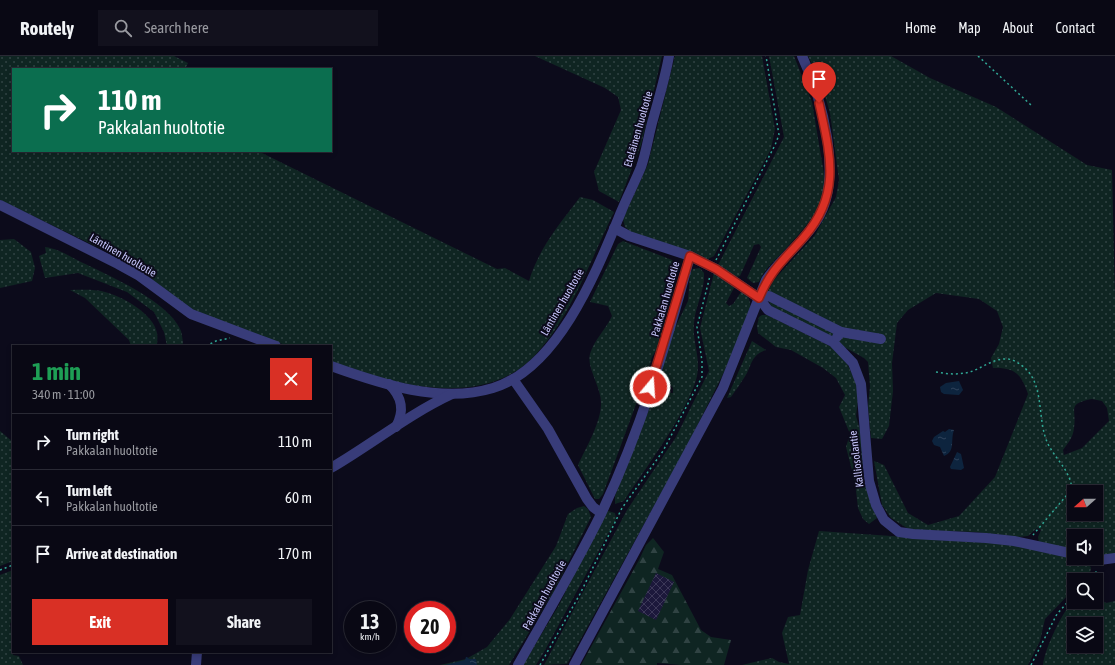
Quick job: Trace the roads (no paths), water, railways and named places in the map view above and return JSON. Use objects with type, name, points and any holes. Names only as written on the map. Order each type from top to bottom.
[{"type":"lane","name":"Eteläinen huoltotie","points":[[614,228],[641,167],[669,56]]},
{"type":"lane","points":[[574,665],[713,409],[738,355],[766,280],[773,269],[816,222],[828,197],[830,162],[816,92],[802,56]]},
{"type":"lane","name":"Läntinen huoltotie","points":[[0,205],[138,275],[191,314],[273,345]]},
{"type":"lane","points":[[614,228],[629,236],[690,256]]},
{"type":"lane","name":"Läntinen huoltotie","points":[[332,366],[389,384],[423,391],[454,393],[494,388],[513,379],[537,361],[559,335],[583,294],[614,228]]},
{"type":"lane","name":"Pakkalan huoltotie","points":[[518,665],[578,559],[601,513],[650,387],[690,256],[712,267],[759,298]]},
{"type":"lane","points":[[759,298],[769,296],[841,332],[881,339]]},
{"type":"lane","name":"Kalliosolantie","points":[[759,298],[768,310],[833,342],[854,363],[861,384],[869,481],[876,505],[884,520],[899,532],[986,538],[1067,553]]},
{"type":"lane","points":[[833,342],[841,332]]},
{"type":"lane","points":[[513,379],[548,429],[587,499],[593,507],[601,513]]},
{"type":"lane","points":[[389,384],[397,392],[401,401],[401,418],[396,427]]},
{"type":"lane","points":[[332,467],[423,408],[454,393]]},
{"type":"lane","points":[[1103,559],[1115,558]]},
{"type":"lane","points":[[196,665],[197,653]]},
{"type":"water","points":[[959,381],[963,390],[959,395],[944,394],[941,392],[940,387],[946,383]]},
{"type":"water","points":[[949,429],[954,430],[952,445],[948,454],[944,456],[940,447],[934,445],[932,441],[934,437]]},
{"type":"water","points":[[957,452],[961,454],[964,468],[961,470],[951,469],[950,467]]},
{"type":"water","points":[[466,657],[469,659],[476,659],[477,665],[445,665],[465,660]]}]
